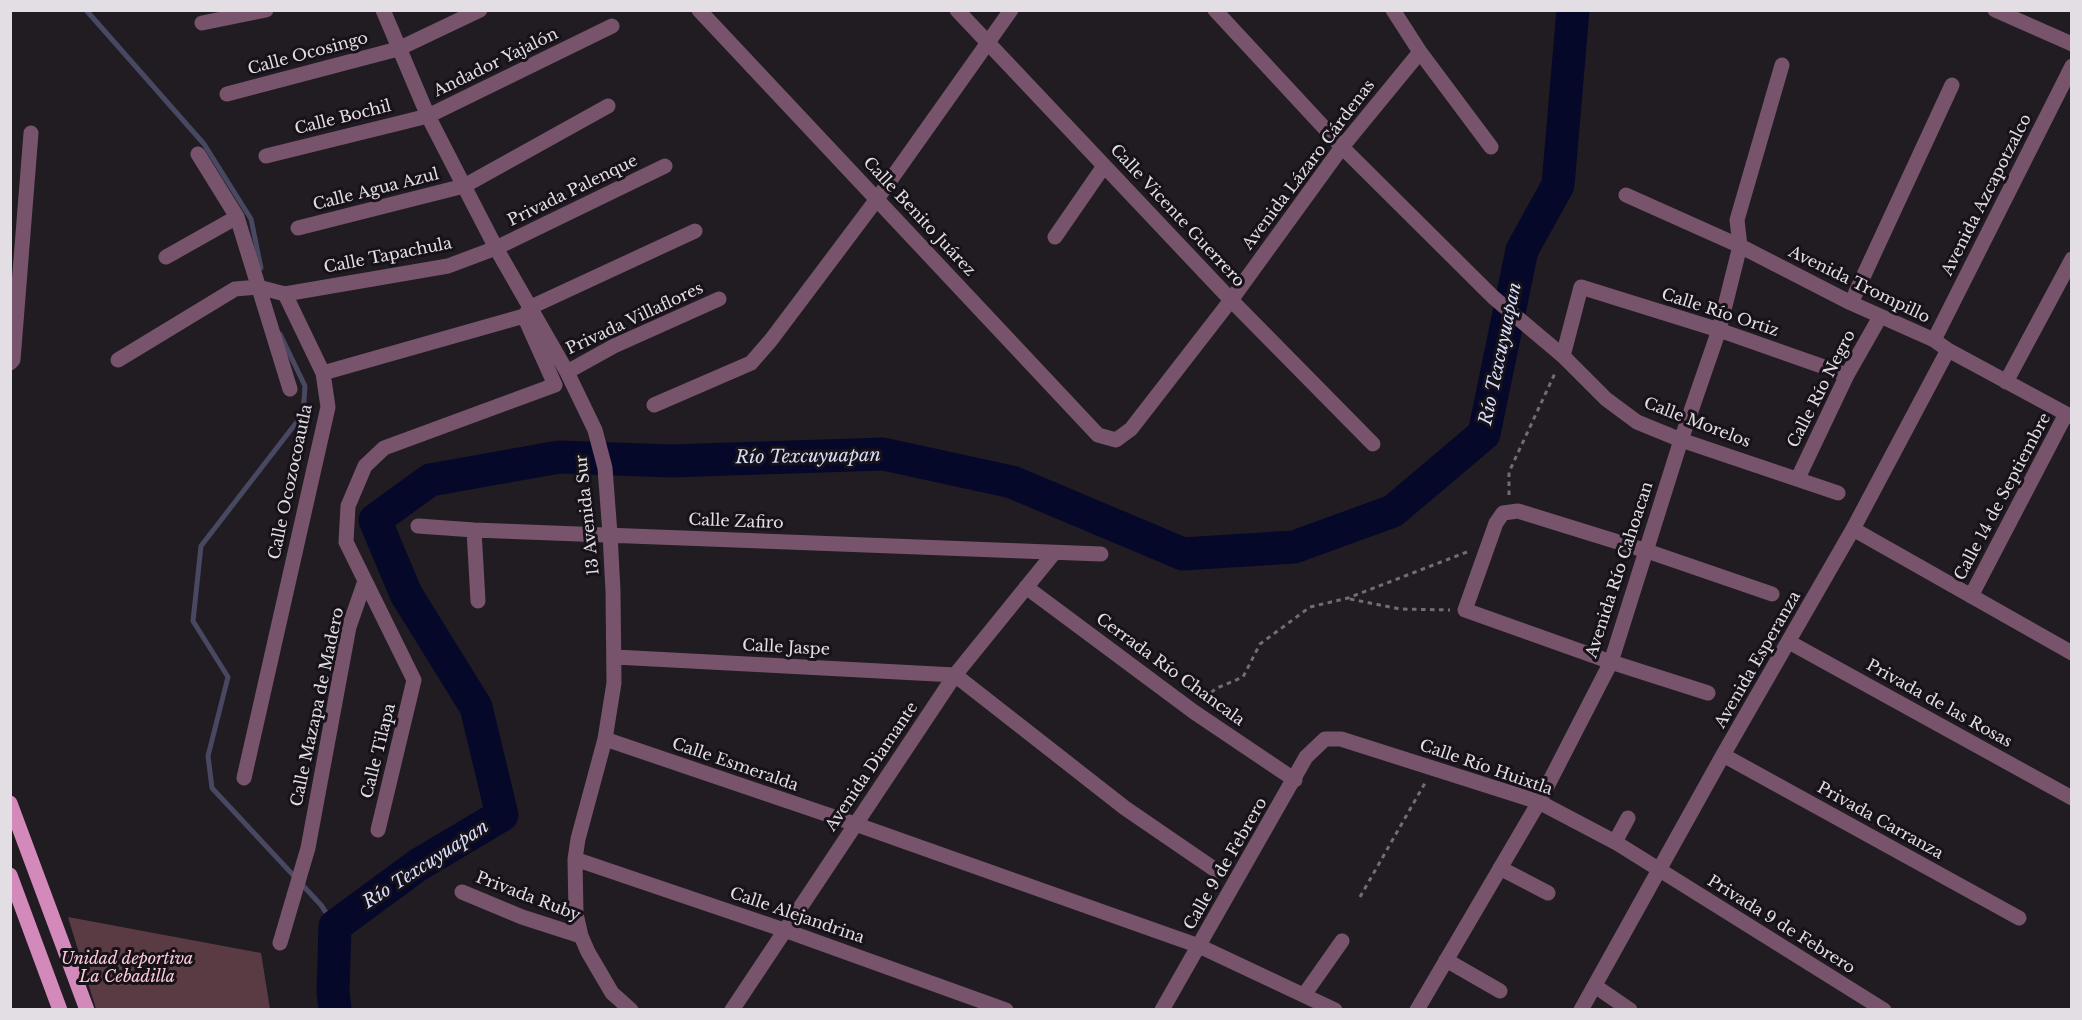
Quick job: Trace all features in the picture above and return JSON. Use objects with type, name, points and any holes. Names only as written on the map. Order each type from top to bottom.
[{"type":"main road","points":[[10,803],[87,1010]]},
{"type":"main road","points":[[10,875],[60,1010]]},
{"type":"street","points":[[202,23],[266,10]]},
{"type":"street","name":"13 Avenida Sur","points":[[383,10],[428,116],[527,311],[567,372],[596,430],[605,468],[610,534],[614,683],[605,739],[578,839],[575,859],[576,914],[581,936],[588,952],[612,993],[631,1010]]},
{"type":"street","name":"Calle Ocosingo","points":[[227,94],[398,49],[480,10]]},
{"type":"street","name":"Calle Benito Juárez","points":[[699,10],[1098,435],[1116,441]]},
{"type":"street","name":"Calle Vicente Guerrero","points":[[957,10],[1231,300],[1373,444]]},
{"type":"street","points":[[654,405],[751,363],[771,340],[877,199],[1011,10]]},
{"type":"street","name":"Calle Morelos","points":[[1215,10],[1342,147],[1493,297],[1563,356],[1606,399],[1637,422],[1681,440],[1838,493]]},
{"type":"street","points":[[1393,10],[1420,52],[1491,147]]},
{"type":"street","points":[[1995,10],[2072,44]]},
{"type":"street","name":"Andador Yajalón","points":[[428,116],[612,26]]},
{"type":"street","name":"Avenida Lázaro Cárdenas","points":[[1116,441],[1131,429],[1231,300],[1342,147],[1420,52]]},
{"type":"street","name":"Avenida Río Cahoacan","points":[[1417,1010],[1539,802],[1611,662],[1681,440],[1719,330],[1740,246],[1737,220],[1782,65]]},
{"type":"street","name":"Avenida Azcapotzalco","points":[[1934,340],[2072,66]]},
{"type":"street","points":[[1851,303],[1952,85]]},
{"type":"street","name":"Calle Agua Azul","points":[[298,228],[464,186],[608,106]]},
{"type":"street","name":"Calle Bochil","points":[[266,156],[428,116]]},
{"type":"street","points":[[10,363],[13,360],[31,133]]},
{"type":"street","points":[[198,154],[237,217],[290,389]]},
{"type":"street","name":"Privada Palenque","points":[[496,248],[665,166]]},
{"type":"street","points":[[1055,237],[1104,166]]},
{"type":"street","name":"Avenida Trompillo","points":[[1626,195],[1740,246],[1851,303],[1934,340],[1948,350],[2069,415]]},
{"type":"street","points":[[166,257],[237,217]]},
{"type":"street","points":[[322,373],[527,311],[695,231]]},
{"type":"street","name":"Calle Tapachula","points":[[285,294],[448,266],[496,248]]},
{"type":"street","points":[[2006,381],[2072,259]]},
{"type":"street","points":[[118,360],[236,289],[258,286],[285,294]]},
{"type":"street","name":"Calle Río Ortiz","points":[[1563,356],[1581,287],[1719,330],[1847,375]]},
{"type":"street","name":"Calle Ocozocoautla","points":[[244,778],[327,407],[322,373],[285,294]]},
{"type":"street","name":"Privada Villaflores","points":[[567,372],[614,346],[719,299]]},
{"type":"street","points":[[365,581],[346,542],[348,506],[365,466],[384,448],[555,386],[527,311]]},
{"type":"street","name":"Calle Río Negro","points":[[1798,478],[1847,375],[1880,317]]},
{"type":"street","name":"Avenida Esperanza","points":[[1581,1010],[1853,529],[1948,350]]},
{"type":"street","name":"Calle 14 de Septiembre","points":[[1971,596],[2069,415]]},
{"type":"street","points":[[1708,693],[1611,662],[1465,610],[1496,523],[1503,513],[1518,511],[1647,551],[1772,594]]},
{"type":"street","name":"Calle Zafiro","points":[[417,526],[1101,554]]},
{"type":"street","points":[[1853,529],[2072,653]]},
{"type":"street","points":[[474,530],[478,601]]},
{"type":"street","name":"Avenida Diamante","points":[[732,1010],[955,675],[1054,553]]},
{"type":"street","name":"Calle Tilapa","points":[[365,581],[414,680],[378,830]]},
{"type":"street","name":"Calle Mazapa de Madero","points":[[280,943],[308,848],[349,627],[365,581]]},
{"type":"street","name":"Cerrada Río Chancala","points":[[1026,587],[1194,712],[1295,780]]},
{"type":"street","name":"Privada de las Rosas","points":[[1789,642],[2072,798]]},
{"type":"street","name":"Calle Jaspe","points":[[615,657],[955,675]]},
{"type":"street","points":[[955,675],[1125,808],[1217,871]]},
{"type":"street","name":"Calle Esmeralda","points":[[605,739],[855,824],[1199,946],[1335,1010]]},
{"type":"street","name":"Calle Río Huixtla","points":[[1325,739],[1341,739],[1539,802],[1615,842],[1659,871]]},
{"type":"street","name":"Calle 9 de Febrero","points":[[1162,1010],[1295,780],[1306,757],[1325,739]]},
{"type":"street","name":"Privada Carranza","points":[[1724,755],[2019,918]]},
{"type":"street","points":[[1615,842],[1628,818]]},
{"type":"street","name":"Calle Alejandrina","points":[[575,859],[784,930],[1006,1010]]},
{"type":"street","points":[[1500,868],[1548,893]]},
{"type":"street","name":"Privada 9 de Febrero","points":[[1659,871],[1884,1010]]},
{"type":"street","name":"Privada Ruby","points":[[462,892],[522,917],[581,936]]},
{"type":"street","points":[[1304,995],[1342,941]]},
{"type":"street","points":[[1446,960],[1500,991]]},
{"type":"street","points":[[1595,986],[1630,1010]]},
{"type":"path","points":[[1503,513],[1509,500],[1509,472],[1563,356]]},
{"type":"path","points":[[1194,712],[1215,689],[1244,677],[1260,644],[1311,607],[1348,598],[1488,543]]},
{"type":"path","points":[[1348,598],[1400,609],[1465,610]]},
{"type":"path","points":[[1360,897],[1433,768]]},
{"type":"green space","name":"Unidad deportiva La Cebadilla","points":[[68,917],[261,953],[270,1009],[96,1009]]},
{"type":"waterway","points":[[86,10],[204,144],[251,219],[261,268]]},
{"type":"waterway","name":"Río Texcuyuapan","points":[[335,1010],[333,991],[335,926],[418,865],[502,815],[476,707],[406,594],[375,520],[430,480],[559,457],[671,461],[883,454],[1012,482],[1183,554],[1294,547],[1393,511],[1484,434],[1522,250],[1558,185],[1573,10]]},
{"type":"waterway","points":[[280,334],[305,386],[303,414],[201,546],[193,621],[228,677],[208,756],[212,788],[321,905],[335,926]]}]
